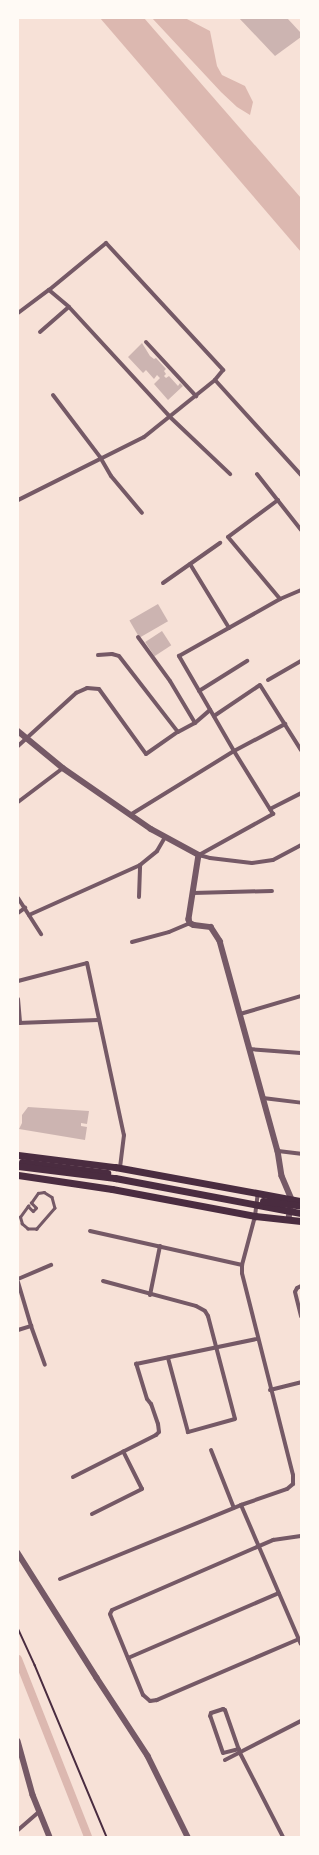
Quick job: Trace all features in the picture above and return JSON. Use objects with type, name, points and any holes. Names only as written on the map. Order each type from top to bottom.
[{"type":"main road","points":[[18,1155],[120,1168],[301,1201]]},
{"type":"main road","points":[[18,1162],[115,1174],[204,1191],[301,1206]]},
{"type":"main road","points":[[18,1166],[115,1178],[301,1213]]},
{"type":"main road","points":[[18,1175],[120,1191],[255,1216],[301,1221]]},
{"type":"street","points":[[18,313],[50,290],[106,243],[223,370],[215,380],[196,396],[144,436],[100,457],[18,500]]},
{"type":"street","points":[[50,290],[69,307],[170,417],[230,474]]},
{"type":"street","points":[[40,332],[69,307]]},
{"type":"street","points":[[146,342],[196,396]]},
{"type":"street","points":[[215,380],[301,475]]},
{"type":"street","points":[[53,394],[100,457],[112,476],[142,514]]},
{"type":"street","points":[[257,474],[301,530]]},
{"type":"street","points":[[278,500],[228,537],[280,599]]},
{"type":"street","points":[[162,583],[220,543]]},
{"type":"street","points":[[190,564],[229,628]]},
{"type":"street","points":[[199,855],[273,814],[234,752],[179,656],[280,599],[301,590]]},
{"type":"street","points":[[138,637],[170,681],[195,723]]},
{"type":"street","points":[[98,656],[112,654],[119,656],[178,732]]},
{"type":"street","points":[[199,691],[247,661]]},
{"type":"street","points":[[268,680],[301,661]]},
{"type":"street","points":[[214,716],[260,685],[301,750]]},
{"type":"street","points":[[18,746],[76,693],[87,688],[99,689],[146,754],[178,732],[195,723],[210,710]]},
{"type":"street","points":[[130,815],[234,752],[285,724]]},
{"type":"street","points":[[18,731],[63,768],[130,815],[165,837],[199,855],[210,858],[252,863],[272,860],[301,844]]},
{"type":"street","points":[[18,802],[63,768]]},
{"type":"street","points":[[270,809],[301,793]]},
{"type":"street","points":[[30,915],[140,865],[157,851],[165,837]]},
{"type":"street","points":[[190,923],[189,918],[199,855]]},
{"type":"street","points":[[139,897],[140,865]]},
{"type":"street","points":[[193,893],[272,891]]},
{"type":"street","points":[[18,898],[41,934]]},
{"type":"street","points":[[18,913],[25,908]]},
{"type":"street","points":[[132,942],[169,932],[190,923],[208,926],[214,929],[220,941],[278,1151],[282,1176],[292,1200],[289,1220]]},
{"type":"street","points":[[18,981],[87,963],[98,1020],[124,1135],[120,1168]]},
{"type":"street","points":[[240,1014],[301,996]]},
{"type":"street","points":[[18,998],[19,1023],[98,1020]]},
{"type":"street","points":[[249,1049],[301,1053]]},
{"type":"street","points":[[263,1098],[301,1103]]},
{"type":"street","points":[[278,1151],[301,1154]]},
{"type":"street","points":[[60,1579],[241,1505],[287,1489],[293,1484],[293,1475],[257,1339],[250,1300],[242,1273],[242,1265],[255,1216],[258,1193]]},
{"type":"street","points":[[90,1231],[242,1265]]},
{"type":"street","points":[[150,1295],[160,1246]]},
{"type":"street","points":[[44,1365],[18,1280],[52,1265]]},
{"type":"street","points":[[103,1282],[196,1306],[205,1311],[208,1316],[235,1419],[188,1432],[168,1358]]},
{"type":"street","points":[[301,1286],[297,1288],[295,1292],[301,1316]]},
{"type":"street","points":[[18,1330],[31,1326]]},
{"type":"street","points":[[73,1476],[156,1435],[159,1432],[158,1424],[151,1404],[147,1399],[136,1364],[257,1339]]},
{"type":"street","points":[[270,1390],[301,1382]]},
{"type":"street","points":[[211,1450],[234,1508]]},
{"type":"street","points":[[92,1514],[142,1489],[123,1451]]},
{"type":"street","points":[[241,1505],[301,1644]]},
{"type":"street","points":[[299,1639],[157,1700],[150,1701],[143,1695],[110,1614],[112,1610],[273,1540],[301,1536]]},
{"type":"street","points":[[18,1553],[148,1756],[188,1837]]},
{"type":"street","points":[[128,1658],[279,1593]]},
{"type":"street","points":[[239,1751],[223,1754],[210,1716],[211,1713],[223,1709],[225,1710],[239,1751],[283,1837]]},
{"type":"street","points":[[225,1760],[239,1751],[301,1721]]},
{"type":"street","points":[[18,1741],[40,1811],[50,1837]]},
{"type":"street","points":[[18,1830],[40,1811]]},
{"type":"lane","points":[[44,1192],[52,1197],[55,1205],[55,1208],[41,1226],[33,1230],[28,1229],[20,1220],[20,1217],[28,1206],[33,1211],[36,1208],[31,1203],[38,1193],[44,1192]]},
{"type":"path","points":[[18,1628],[36,1665],[107,1837]]},
{"type":"shaded area","points":[[100,18],[144,18],[301,198],[301,252]]},
{"type":"shaded area","points":[[152,18],[185,18],[210,31],[217,66],[222,75],[245,86],[253,102],[250,115],[237,107],[221,92]]},
{"type":"building","points":[[239,18],[287,18],[301,33],[301,37],[275,56]]},
{"type":"building","points":[[142,343],[150,356],[154,359],[156,358],[166,369],[164,371],[166,374],[164,376],[166,378],[169,376],[178,386],[180,383],[183,386],[168,400],[154,384],[160,378],[157,375],[154,379],[146,370],[143,373],[128,357]]},
{"type":"building","points":[[158,604],[168,621],[139,638],[129,620]]},
{"type":"building","points":[[162,631],[171,645],[154,656],[145,642]]},
{"type":"building","points":[[28,1107],[89,1111],[87,1124],[81,1123],[81,1126],[87,1127],[85,1140],[19,1129],[22,1123],[22,1115]]},
{"type":"waterway","points":[[18,1659],[88,1837]]}]
